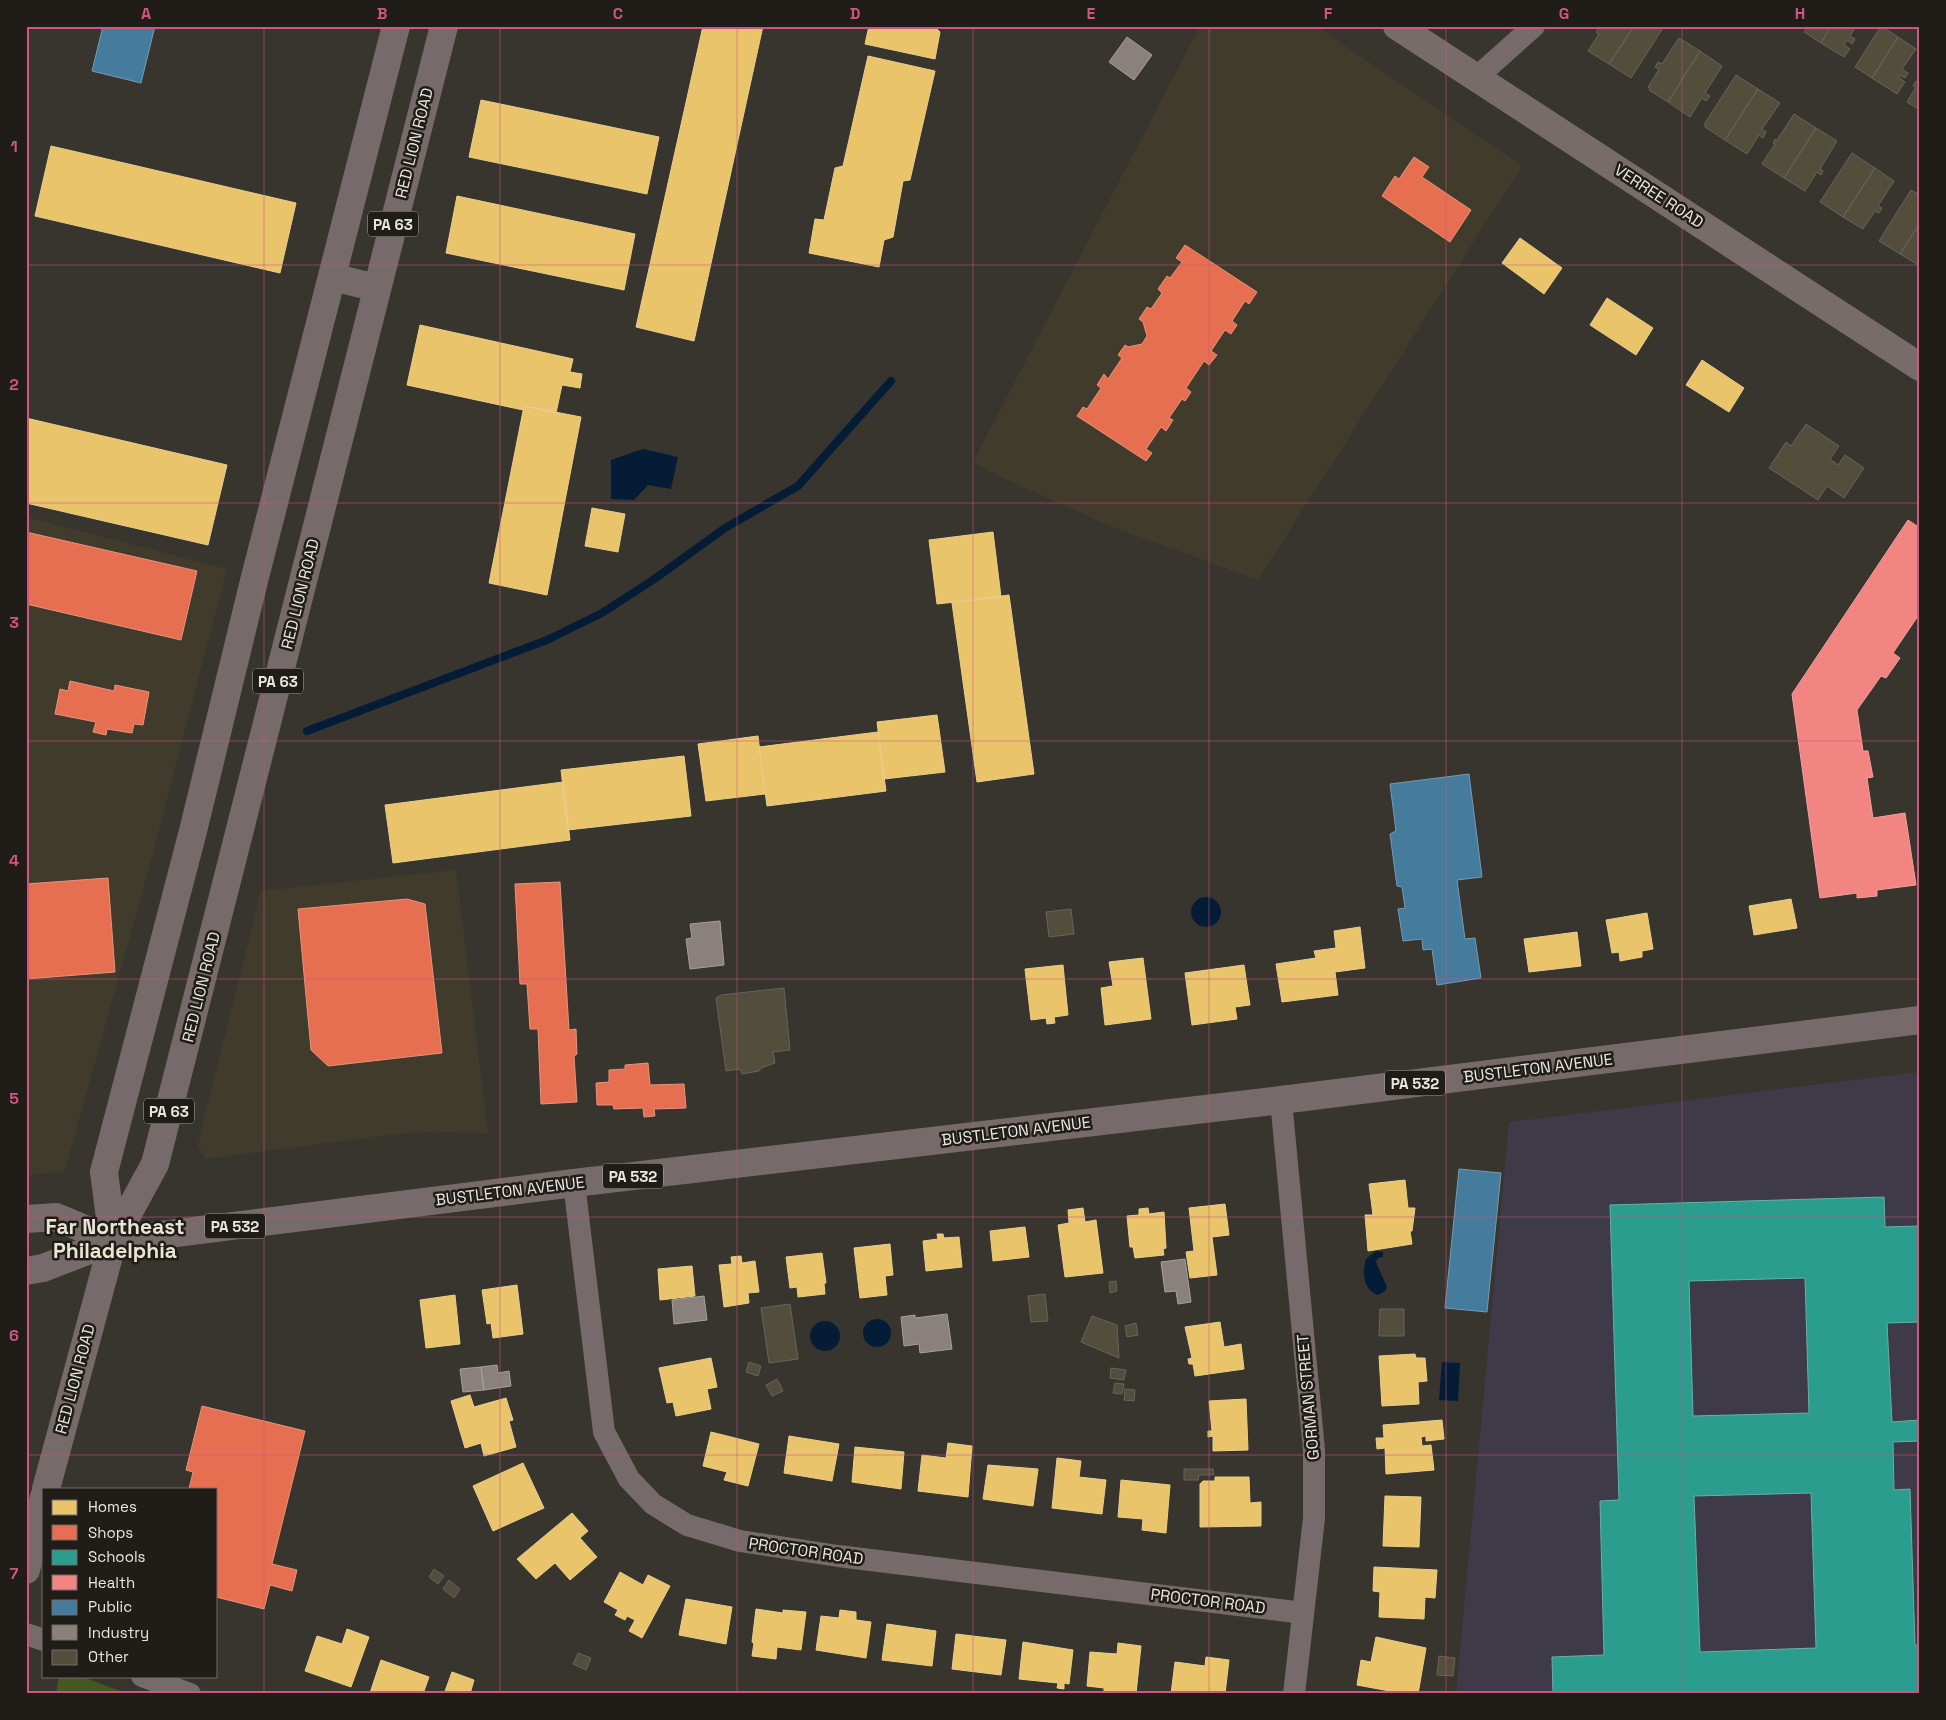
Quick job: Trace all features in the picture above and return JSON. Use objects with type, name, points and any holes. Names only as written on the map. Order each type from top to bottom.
[{"type":"main road","name":"RED LION ROAD","points":[[113,1241],[104,1172],[196,822],[254,582],[396,26]]},
{"type":"main road","name":"RED LION ROAD","points":[[46,1488],[113,1241],[155,1164],[444,26]]},
{"type":"main road","name":"VERREE ROAD","points":[[1397,26],[1920,366]]},
{"type":"main road","points":[[332,277],[377,288]]},
{"type":"main road","name":"BUSTLETON AVENUE","points":[[26,1271],[43,1268],[113,1241],[574,1183],[1281,1100],[1920,1020]]},
{"type":"main road","points":[[26,1219],[56,1217],[113,1241]]},
{"type":"main road","points":[[26,1570],[42,1505]]},
{"type":"street","points":[[1477,77],[1534,26]]},
{"type":"street","name":"GORMAN STREET","points":[[1281,1100],[1314,1450],[1314,1518],[1294,1694]]},
{"type":"street","name":"PROCTOR ROAD","points":[[574,1183],[604,1432],[629,1479],[653,1504],[687,1525],[740,1542],[1302,1613]]},
{"type":"street","points":[[26,1634],[42,1639]]},
{"type":"street","points":[[147,1678],[190,1694]]},
{"type":"shaded area","points":[[1200,26],[1316,26],[1522,166],[1258,580],[1110,526],[1000,477],[973,462]]},
{"type":"shaded area","points":[[26,517],[227,569],[151,861],[65,1171],[26,1175]]},
{"type":"shaded area","points":[[456,870],[488,1133],[404,1133],[205,1159],[198,1146],[203,1122],[261,891]]},
{"type":"shaded area","points":[[1920,1072],[1920,1694],[1456,1694],[1509,1122]]},
{"type":"green space","points":[[59,1678],[85,1678],[128,1694],[56,1694]]},
{"type":"water","points":[[643,449],[678,457],[671,489],[648,485],[634,500],[611,499],[611,460]]},
{"type":"water","points":[[1206,897],[1217,901],[1221,912],[1217,923],[1206,927],[1195,923],[1191,912],[1195,901]]},
{"type":"water","points":[[1376,1251],[1383,1252],[1383,1257],[1378,1258],[1376,1262],[1387,1287],[1385,1291],[1378,1295],[1369,1289],[1364,1275],[1366,1259]]},
{"type":"water","points":[[877,1319],[887,1323],[891,1333],[887,1343],[877,1347],[867,1343],[863,1333],[867,1323]]},
{"type":"water","points":[[825,1321],[836,1325],[840,1336],[836,1347],[825,1351],[814,1347],[810,1336],[814,1325]]},
{"type":"water","points":[[1442,1362],[1460,1363],[1458,1401],[1439,1400]]},
{"type":"building: Homes","points":[[703,26],[763,26],[694,341],[636,327]]},
{"type":"building: Homes","points":[[869,26],[934,26],[940,32],[935,59],[865,44]]},
{"type":"building: Homes","points":[[868,56],[935,71],[910,180],[903,181],[893,237],[884,240],[879,267],[809,253],[815,219],[824,220],[835,168],[843,166]]},
{"type":"building: Homes","points":[[481,100],[659,137],[647,194],[469,157]]},
{"type":"building: Homes","points":[[51,146],[296,203],[280,273],[35,216]]},
{"type":"building: Homes","points":[[457,196],[635,234],[624,290],[446,253]]},
{"type":"building: Homes","points":[[1520,238],[1562,268],[1544,294],[1502,263]]},
{"type":"building: Homes","points":[[1607,298],[1653,328],[1636,355],[1590,325]]},
{"type":"building: Homes","points":[[420,325],[573,359],[570,372],[582,374],[580,388],[562,385],[556,413],[524,406],[523,410],[407,385]]},
{"type":"building: Homes","points":[[1702,360],[1744,388],[1729,412],[1686,385]]},
{"type":"building: Homes","points":[[524,406],[581,417],[547,595],[489,583]]},
{"type":"building: Homes","points":[[26,418],[227,465],[208,545],[26,503]]},
{"type":"building: Homes","points":[[592,508],[625,514],[618,552],[585,546]]},
{"type":"building: Homes","points":[[993,532],[1001,597],[937,604],[929,540]]},
{"type":"building: Homes","points":[[1009,595],[1034,774],[977,782],[952,603]]},
{"type":"building: Homes","points":[[937,715],[945,772],[884,779],[877,722]]},
{"type":"building: Homes","points":[[878,732],[886,791],[767,806],[759,747]]},
{"type":"building: Homes","points":[[758,736],[765,794],[706,801],[698,744]]},
{"type":"building: Homes","points":[[684,756],[691,816],[568,830],[561,770]]},
{"type":"building: Homes","points":[[563,782],[570,840],[393,863],[385,805]]},
{"type":"building: Homes","points":[[1791,899],[1797,928],[1754,935],[1749,906]]},
{"type":"building: Homes","points":[[1647,913],[1653,949],[1642,951],[1642,957],[1620,961],[1619,952],[1612,953],[1606,920]]},
{"type":"building: Homes","points":[[1360,927],[1365,968],[1335,972],[1338,995],[1282,1002],[1276,964],[1316,958],[1314,951],[1336,948],[1334,931]]},
{"type":"building: Homes","points":[[1577,932],[1581,966],[1529,972],[1524,939]]},
{"type":"building: Homes","points":[[1143,958],[1151,1019],[1105,1025],[1101,988],[1113,986],[1109,962]]},
{"type":"building: Homes","points":[[1063,965],[1068,1015],[1054,1017],[1055,1023],[1047,1024],[1046,1018],[1031,1020],[1025,969]]},
{"type":"building: Homes","points":[[1244,965],[1250,1005],[1235,1007],[1237,1019],[1192,1025],[1185,973]]},
{"type":"building: Homes","points":[[1405,1180],[1408,1208],[1415,1208],[1412,1231],[1410,1231],[1412,1244],[1368,1251],[1365,1215],[1373,1215],[1369,1184]]},
{"type":"building: Homes","points":[[1225,1204],[1229,1235],[1212,1237],[1217,1275],[1190,1278],[1186,1252],[1194,1251],[1189,1208]]},
{"type":"building: Homes","points":[[1083,1208],[1085,1222],[1096,1220],[1103,1273],[1065,1277],[1058,1225],[1069,1223],[1068,1210]]},
{"type":"building: Homes","points":[[1148,1208],[1149,1214],[1164,1212],[1166,1248],[1163,1249],[1164,1255],[1135,1258],[1133,1247],[1130,1247],[1127,1216],[1139,1215],[1139,1209]]},
{"type":"building: Homes","points":[[1025,1227],[1029,1257],[993,1261],[990,1231]]},
{"type":"building: Homes","points":[[937,1234],[943,1234],[944,1238],[959,1237],[962,1267],[926,1271],[923,1241],[938,1239]]},
{"type":"building: Homes","points":[[890,1244],[893,1275],[885,1276],[887,1295],[860,1298],[854,1248]]},
{"type":"building: Homes","points":[[822,1253],[826,1283],[824,1283],[825,1294],[798,1297],[797,1287],[790,1288],[786,1257]]},
{"type":"building: Homes","points":[[741,1256],[742,1263],[755,1261],[759,1292],[748,1293],[749,1303],[724,1307],[719,1265],[732,1264],[731,1257]]},
{"type":"building: Homes","points":[[692,1266],[695,1296],[660,1300],[658,1269]]},
{"type":"building: Homes","points":[[517,1285],[523,1334],[493,1338],[491,1323],[487,1324],[482,1290]]},
{"type":"building: Homes","points":[[455,1295],[460,1344],[426,1348],[420,1300]]},
{"type":"building: Homes","points":[[1220,1322],[1224,1347],[1241,1344],[1244,1369],[1195,1376],[1193,1364],[1189,1364],[1188,1359],[1192,1358],[1185,1327]]},
{"type":"building: Homes","points":[[1415,1354],[1416,1358],[1425,1358],[1427,1381],[1418,1382],[1419,1404],[1382,1406],[1379,1356]]},
{"type":"building: Homes","points":[[711,1358],[717,1387],[707,1389],[711,1409],[676,1416],[673,1402],[667,1403],[659,1368]]},
{"type":"building: Homes","points":[[470,1395],[474,1407],[506,1398],[513,1420],[509,1421],[516,1447],[484,1456],[481,1443],[465,1448],[451,1401]]},
{"type":"building: Homes","points":[[1246,1399],[1248,1450],[1213,1451],[1213,1436],[1208,1437],[1208,1431],[1212,1431],[1209,1401]]},
{"type":"building: Homes","points":[[1442,1420],[1444,1439],[1426,1441],[1426,1436],[1421,1437],[1422,1446],[1431,1445],[1434,1470],[1386,1474],[1385,1448],[1377,1449],[1376,1438],[1384,1438],[1383,1425]]},
{"type":"building: Homes","points":[[711,1432],[759,1444],[748,1486],[724,1480],[727,1472],[703,1466]]},
{"type":"building: Homes","points":[[789,1436],[839,1444],[832,1481],[784,1473]]},
{"type":"building: Homes","points":[[948,1443],[972,1446],[968,1497],[918,1491],[922,1455],[946,1458]]},
{"type":"building: Homes","points":[[855,1447],[904,1452],[901,1489],[852,1482]]},
{"type":"building: Homes","points":[[1057,1458],[1081,1461],[1079,1477],[1106,1480],[1102,1514],[1052,1508]]},
{"type":"building: Homes","points":[[523,1463],[544,1508],[493,1531],[473,1486]]},
{"type":"building: Homes","points":[[988,1465],[1038,1469],[1033,1506],[983,1499]]},
{"type":"building: Homes","points":[[1215,1477],[1249,1477],[1250,1503],[1261,1502],[1261,1526],[1200,1527],[1200,1484],[1203,1481],[1215,1481]]},
{"type":"building: Homes","points":[[1121,1480],[1170,1485],[1166,1533],[1142,1530],[1143,1519],[1118,1517]]},
{"type":"building: Homes","points":[[1385,1496],[1421,1497],[1419,1547],[1383,1546]]},
{"type":"building: Homes","points":[[572,1513],[588,1531],[580,1538],[597,1557],[570,1580],[555,1563],[536,1579],[517,1559]]},
{"type":"building: Homes","points":[[1374,1567],[1437,1570],[1435,1598],[1425,1597],[1424,1619],[1379,1617],[1380,1592],[1373,1591]]},
{"type":"building: Homes","points":[[620,1572],[643,1585],[648,1575],[670,1586],[642,1638],[629,1631],[635,1620],[627,1616],[625,1620],[615,1615],[618,1610],[604,1602]]},
{"type":"building: Homes","points":[[686,1599],[732,1607],[726,1644],[679,1635]]},
{"type":"building: Homes","points":[[756,1609],[783,1613],[783,1610],[806,1612],[801,1650],[777,1647],[776,1659],[752,1656]]},
{"type":"building: Homes","points":[[840,1610],[856,1612],[856,1620],[871,1622],[866,1658],[816,1650],[821,1616],[839,1618]]},
{"type":"building: Homes","points":[[887,1624],[936,1631],[932,1666],[882,1660]]},
{"type":"building: Homes","points":[[347,1629],[369,1637],[351,1687],[305,1671],[317,1636],[342,1644]]},
{"type":"building: Homes","points":[[956,1634],[1006,1640],[1001,1675],[952,1669]]},
{"type":"building: Homes","points":[[1376,1637],[1426,1648],[1418,1694],[1406,1694],[1357,1685],[1361,1660],[1371,1662]]},
{"type":"building: Homes","points":[[1023,1642],[1073,1650],[1069,1684],[1064,1683],[1064,1689],[1057,1688],[1058,1683],[1019,1679]]},
{"type":"building: Homes","points":[[1118,1643],[1141,1646],[1136,1694],[1104,1694],[1104,1688],[1087,1686],[1090,1652],[1117,1654]]},
{"type":"building: Homes","points":[[1206,1657],[1229,1660],[1225,1694],[1171,1694],[1175,1662],[1205,1666]]},
{"type":"building: Homes","points":[[381,1660],[429,1677],[423,1694],[370,1693]]},
{"type":"building: Homes","points":[[452,1672],[474,1680],[470,1694],[444,1694]]},
{"type":"building: Shops","points":[[1414,157],[1429,167],[1422,177],[1471,210],[1450,242],[1382,196],[1395,176],[1399,179]]},
{"type":"building: Shops","points":[[1185,245],[1257,292],[1249,304],[1245,301],[1232,321],[1237,325],[1231,334],[1225,330],[1211,351],[1217,355],[1209,365],[1204,361],[1186,388],[1191,392],[1185,401],[1182,399],[1169,418],[1173,420],[1166,431],[1161,427],[1146,449],[1152,453],[1146,461],[1077,416],[1083,407],[1087,409],[1101,388],[1097,385],[1104,374],[1108,379],[1122,358],[1118,355],[1125,345],[1128,347],[1142,344],[1147,336],[1143,322],[1139,319],[1147,307],[1151,309],[1162,293],[1158,289],[1167,276],[1170,278],[1182,262],[1176,258]]},
{"type":"building: Shops","points":[[26,532],[197,571],[181,640],[26,604]]},
{"type":"building: Shops","points":[[70,681],[114,691],[115,685],[149,692],[143,725],[134,724],[132,733],[107,729],[106,735],[93,732],[96,722],[55,714],[60,689],[68,691]]},
{"type":"building: Shops","points":[[108,878],[115,972],[26,979],[26,884]]},
{"type":"building: Shops","points":[[560,882],[569,1030],[576,1029],[577,1054],[574,1056],[577,1102],[541,1104],[538,1029],[530,1029],[527,984],[520,984],[515,884]]},
{"type":"building: Shops","points":[[407,899],[425,904],[442,1053],[328,1066],[311,1050],[298,909]]},
{"type":"building: Shops","points":[[648,1063],[650,1085],[684,1084],[686,1108],[654,1109],[655,1116],[644,1117],[643,1108],[614,1109],[613,1105],[597,1105],[596,1083],[609,1082],[609,1070],[625,1069],[625,1065]]},
{"type":"building: Shops","points":[[202,1406],[305,1431],[272,1564],[297,1570],[292,1591],[270,1585],[264,1609],[218,1598],[218,1488],[189,1488],[193,1472],[186,1470]]},
{"type":"building: Schools","points":[[1884,1197],[1885,1227],[1920,1226],[1920,1322],[1887,1323],[1892,1422],[1920,1420],[1920,1441],[1893,1442],[1894,1490],[1910,1489],[1915,1645],[1920,1645],[1920,1694],[1553,1694],[1552,1657],[1604,1655],[1600,1501],[1619,1500],[1610,1205]],"holes":[[[1805,1278],[1809,1413],[1693,1416],[1689,1281]],[[1811,1493],[1816,1648],[1700,1652],[1694,1496]]]},
{"type":"building: Health","points":[[1908,520],[1920,528],[1920,617],[1918,616],[1893,653],[1900,658],[1886,678],[1881,676],[1857,710],[1863,751],[1868,751],[1873,777],[1867,778],[1873,818],[1905,813],[1916,885],[1877,890],[1877,896],[1857,898],[1857,893],[1820,898],[1792,694]]},
{"type":"building: Public","points":[[103,26],[155,26],[141,83],[92,71]]},
{"type":"building: Public","points":[[1469,774],[1482,877],[1457,880],[1465,939],[1475,938],[1481,978],[1437,985],[1432,949],[1423,950],[1422,939],[1403,941],[1398,909],[1405,908],[1402,887],[1397,886],[1390,834],[1396,831],[1390,784]]},
{"type":"building: Public","points":[[1459,1169],[1501,1173],[1487,1312],[1445,1308]]},
{"type":"building: Industry","points":[[1127,37],[1152,55],[1134,80],[1109,62]]},
{"type":"building: Industry","points":[[720,921],[724,965],[690,969],[686,939],[692,938],[690,924]]},
{"type":"building: Industry","points":[[1185,1259],[1191,1302],[1178,1304],[1176,1291],[1165,1292],[1161,1262]]},
{"type":"building: Industry","points":[[704,1296],[707,1320],[674,1324],[672,1300]]},
{"type":"building: Industry","points":[[947,1314],[952,1349],[920,1353],[919,1344],[904,1346],[901,1317],[915,1315],[915,1318]]},
{"type":"building: Industry","points":[[497,1365],[498,1373],[509,1371],[511,1386],[484,1390],[481,1367]]},
{"type":"building: Industry","points":[[481,1367],[484,1390],[463,1392],[460,1369]]},
{"type":"building: Other","points":[[1600,26],[1604,28],[1605,26],[1634,26],[1609,64],[1588,51],[1599,34],[1596,32]]},
{"type":"building: Other","points":[[1634,26],[1660,26],[1663,28],[1631,78],[1609,64]]},
{"type":"building: Other","points":[[1808,26],[1831,26],[1821,43],[1804,32]]},
{"type":"building: Other","points":[[1831,26],[1856,26],[1850,36],[1855,39],[1852,44],[1847,40],[1844,45],[1850,49],[1844,57],[1821,43]]},
{"type":"building: Other","points":[[1881,26],[1898,37],[1872,78],[1855,67]]},
{"type":"building: Other","points":[[1898,37],[1916,49],[1902,69],[1908,73],[1905,78],[1899,75],[1898,77],[1905,82],[1897,94],[1872,78]]},
{"type":"building: Other","points":[[1679,38],[1700,51],[1668,102],[1649,90],[1650,88],[1648,87],[1659,69],[1655,67],[1658,62],[1662,64]]},
{"type":"building: Other","points":[[1700,51],[1722,66],[1705,93],[1710,96],[1706,101],[1702,98],[1690,117],[1668,102]]},
{"type":"building: Other","points":[[1736,75],[1758,89],[1725,140],[1705,127],[1705,123]]},
{"type":"building: Other","points":[[1916,81],[1920,82],[1920,110],[1907,102],[1916,87],[1913,86]]},
{"type":"building: Other","points":[[1758,89],[1780,103],[1762,129],[1766,132],[1763,138],[1759,135],[1747,154],[1725,140]]},
{"type":"building: Other","points":[[1794,114],[1816,128],[1784,178],[1762,164],[1775,144],[1773,143],[1775,139],[1777,140]]},
{"type":"building: Other","points":[[1816,128],[1837,141],[1820,169],[1823,171],[1821,175],[1817,172],[1805,191],[1784,178]]},
{"type":"building: Other","points":[[1852,153],[1875,168],[1843,217],[1820,202]]},
{"type":"building: Other","points":[[1875,168],[1894,181],[1878,206],[1882,208],[1879,213],[1875,211],[1863,229],[1843,217]]},
{"type":"building: Other","points":[[1911,190],[1920,195],[1920,223],[1900,254],[1879,241]]},
{"type":"building: Other","points":[[1920,223],[1920,266],[1900,254]]},
{"type":"building: Other","points":[[1806,424],[1839,446],[1830,459],[1838,465],[1845,455],[1864,468],[1844,498],[1827,486],[1818,500],[1769,468],[1786,442],[1791,446]]},
{"type":"building: Other","points":[[1071,909],[1074,934],[1049,937],[1046,912]]},
{"type":"building: Other","points":[[784,988],[790,1050],[773,1052],[775,1063],[761,1068],[759,1071],[742,1074],[740,1069],[726,1071],[716,998],[721,995]]},
{"type":"building: Other","points":[[1116,1281],[1117,1291],[1110,1293],[1109,1282]]},
{"type":"building: Other","points":[[1045,1294],[1048,1321],[1031,1322],[1028,1296]]},
{"type":"building: Other","points":[[790,1304],[798,1359],[769,1363],[761,1308]]},
{"type":"building: Other","points":[[1380,1309],[1404,1309],[1404,1336],[1379,1336]]},
{"type":"building: Other","points":[[1092,1316],[1117,1325],[1119,1358],[1081,1342]]},
{"type":"building: Other","points":[[1136,1323],[1138,1335],[1127,1337],[1125,1326]]},
{"type":"building: Other","points":[[749,1362],[761,1366],[758,1376],[746,1372]]},
{"type":"building: Other","points":[[1111,1368],[1126,1370],[1124,1380],[1110,1378]]},
{"type":"building: Other","points":[[777,1379],[783,1391],[772,1396],[766,1385]]},
{"type":"building: Other","points":[[1115,1383],[1124,1384],[1122,1394],[1113,1393]]},
{"type":"building: Other","points":[[1125,1389],[1135,1390],[1134,1401],[1124,1400]]},
{"type":"building: Other","points":[[1184,1469],[1213,1469],[1214,1475],[1199,1475],[1198,1480],[1184,1480]]},
{"type":"building: Other","points":[[434,1569],[444,1576],[438,1584],[429,1577]]},
{"type":"building: Other","points":[[449,1580],[460,1589],[454,1598],[443,1589]]},
{"type":"building: Other","points":[[578,1653],[591,1658],[586,1670],[573,1664]]},
{"type":"building: Other","points":[[1439,1656],[1455,1658],[1453,1676],[1437,1675]]},
{"type":"waterway","points":[[307,731],[547,640],[602,613],[653,580],[725,528],[798,486],[891,381]]},
{"type":"district","name":"Far Northeast Philadelphia","points":[[115,1238]]}]
